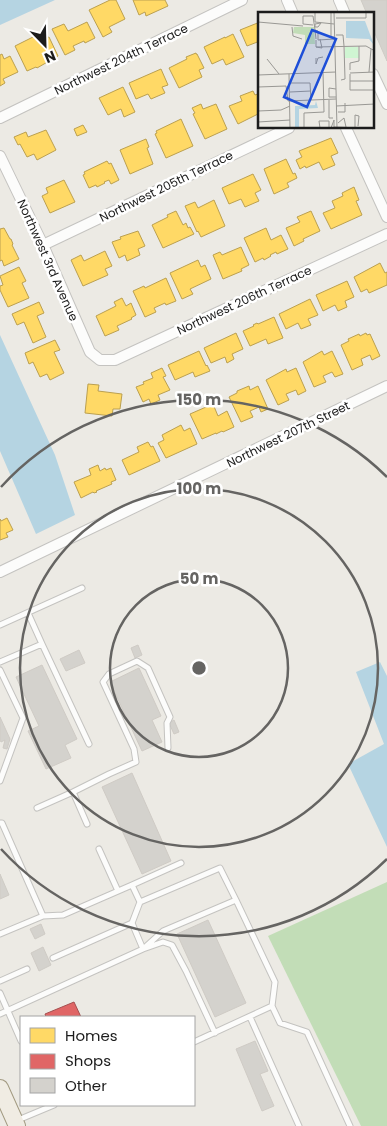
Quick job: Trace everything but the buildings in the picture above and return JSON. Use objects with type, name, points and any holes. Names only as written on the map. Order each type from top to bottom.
[{"type":"main road","points":[[0,1088],[16,1124]]},
{"type":"street","name":"Northwest 204th Terrace","points":[[0,118],[242,0]]},
{"type":"street","points":[[286,0],[292,12]]},
{"type":"street","points":[[339,0],[344,12]]},
{"type":"street","points":[[374,76],[387,104]]},
{"type":"street","name":"Northwest 205th Terrace","points":[[43,245],[287,129]]},
{"type":"street","points":[[346,129],[387,217]]},
{"type":"street","name":"Northwest 3rd Avenue","points":[[0,156],[43,245],[90,352],[100,360]]},
{"type":"street","name":"Northwest 206th Terrace","points":[[100,360],[115,360],[387,234]]},
{"type":"street","name":"Northwest 207th Street","points":[[0,572],[387,386]]},
{"type":"lane","points":[[0,625],[82,588]]},
{"type":"lane","points":[[28,613],[89,744]]},
{"type":"lane","points":[[0,662],[42,644]]},
{"type":"lane","points":[[37,808],[136,762],[134,749],[104,682],[109,674],[137,661],[148,668],[170,717],[167,723],[168,748]]},
{"type":"lane","points":[[0,670],[23,718],[0,781]]},
{"type":"lane","points":[[73,792],[87,824]]},
{"type":"lane","points":[[0,823],[2,823],[43,916]]},
{"type":"lane","points":[[98,849],[118,891]]},
{"type":"lane","points":[[0,934],[43,916],[63,915],[180,863]]},
{"type":"lane","points":[[53,958],[132,922],[140,902],[220,868],[275,982],[272,1006],[280,1022],[308,1032],[350,1126]]},
{"type":"lane","points":[[132,885],[140,902]]},
{"type":"lane","points":[[143,949],[163,931],[236,900]]},
{"type":"lane","points":[[132,922],[143,949]]},
{"type":"lane","points":[[0,1014],[143,949],[163,942],[172,945],[215,1033]]},
{"type":"lane","points":[[0,981],[28,969]]},
{"type":"lane","points":[[0,992],[20,1039]]},
{"type":"lane","points":[[195,1042],[272,1006]]},
{"type":"lane","points":[[250,1017],[299,1126]]},
{"type":"lane","points":[[16,1124],[49,1106]]},
{"type":"green space","points":[[387,882],[387,1126],[361,1126],[268,936]]},
{"type":"water","points":[[0,0],[55,0],[0,25]]},
{"type":"water","points":[[0,335],[55,455],[75,515],[36,534],[0,451]]},
{"type":"water","points":[[380,662],[387,676],[387,847],[348,764],[384,744],[356,672]]}]
